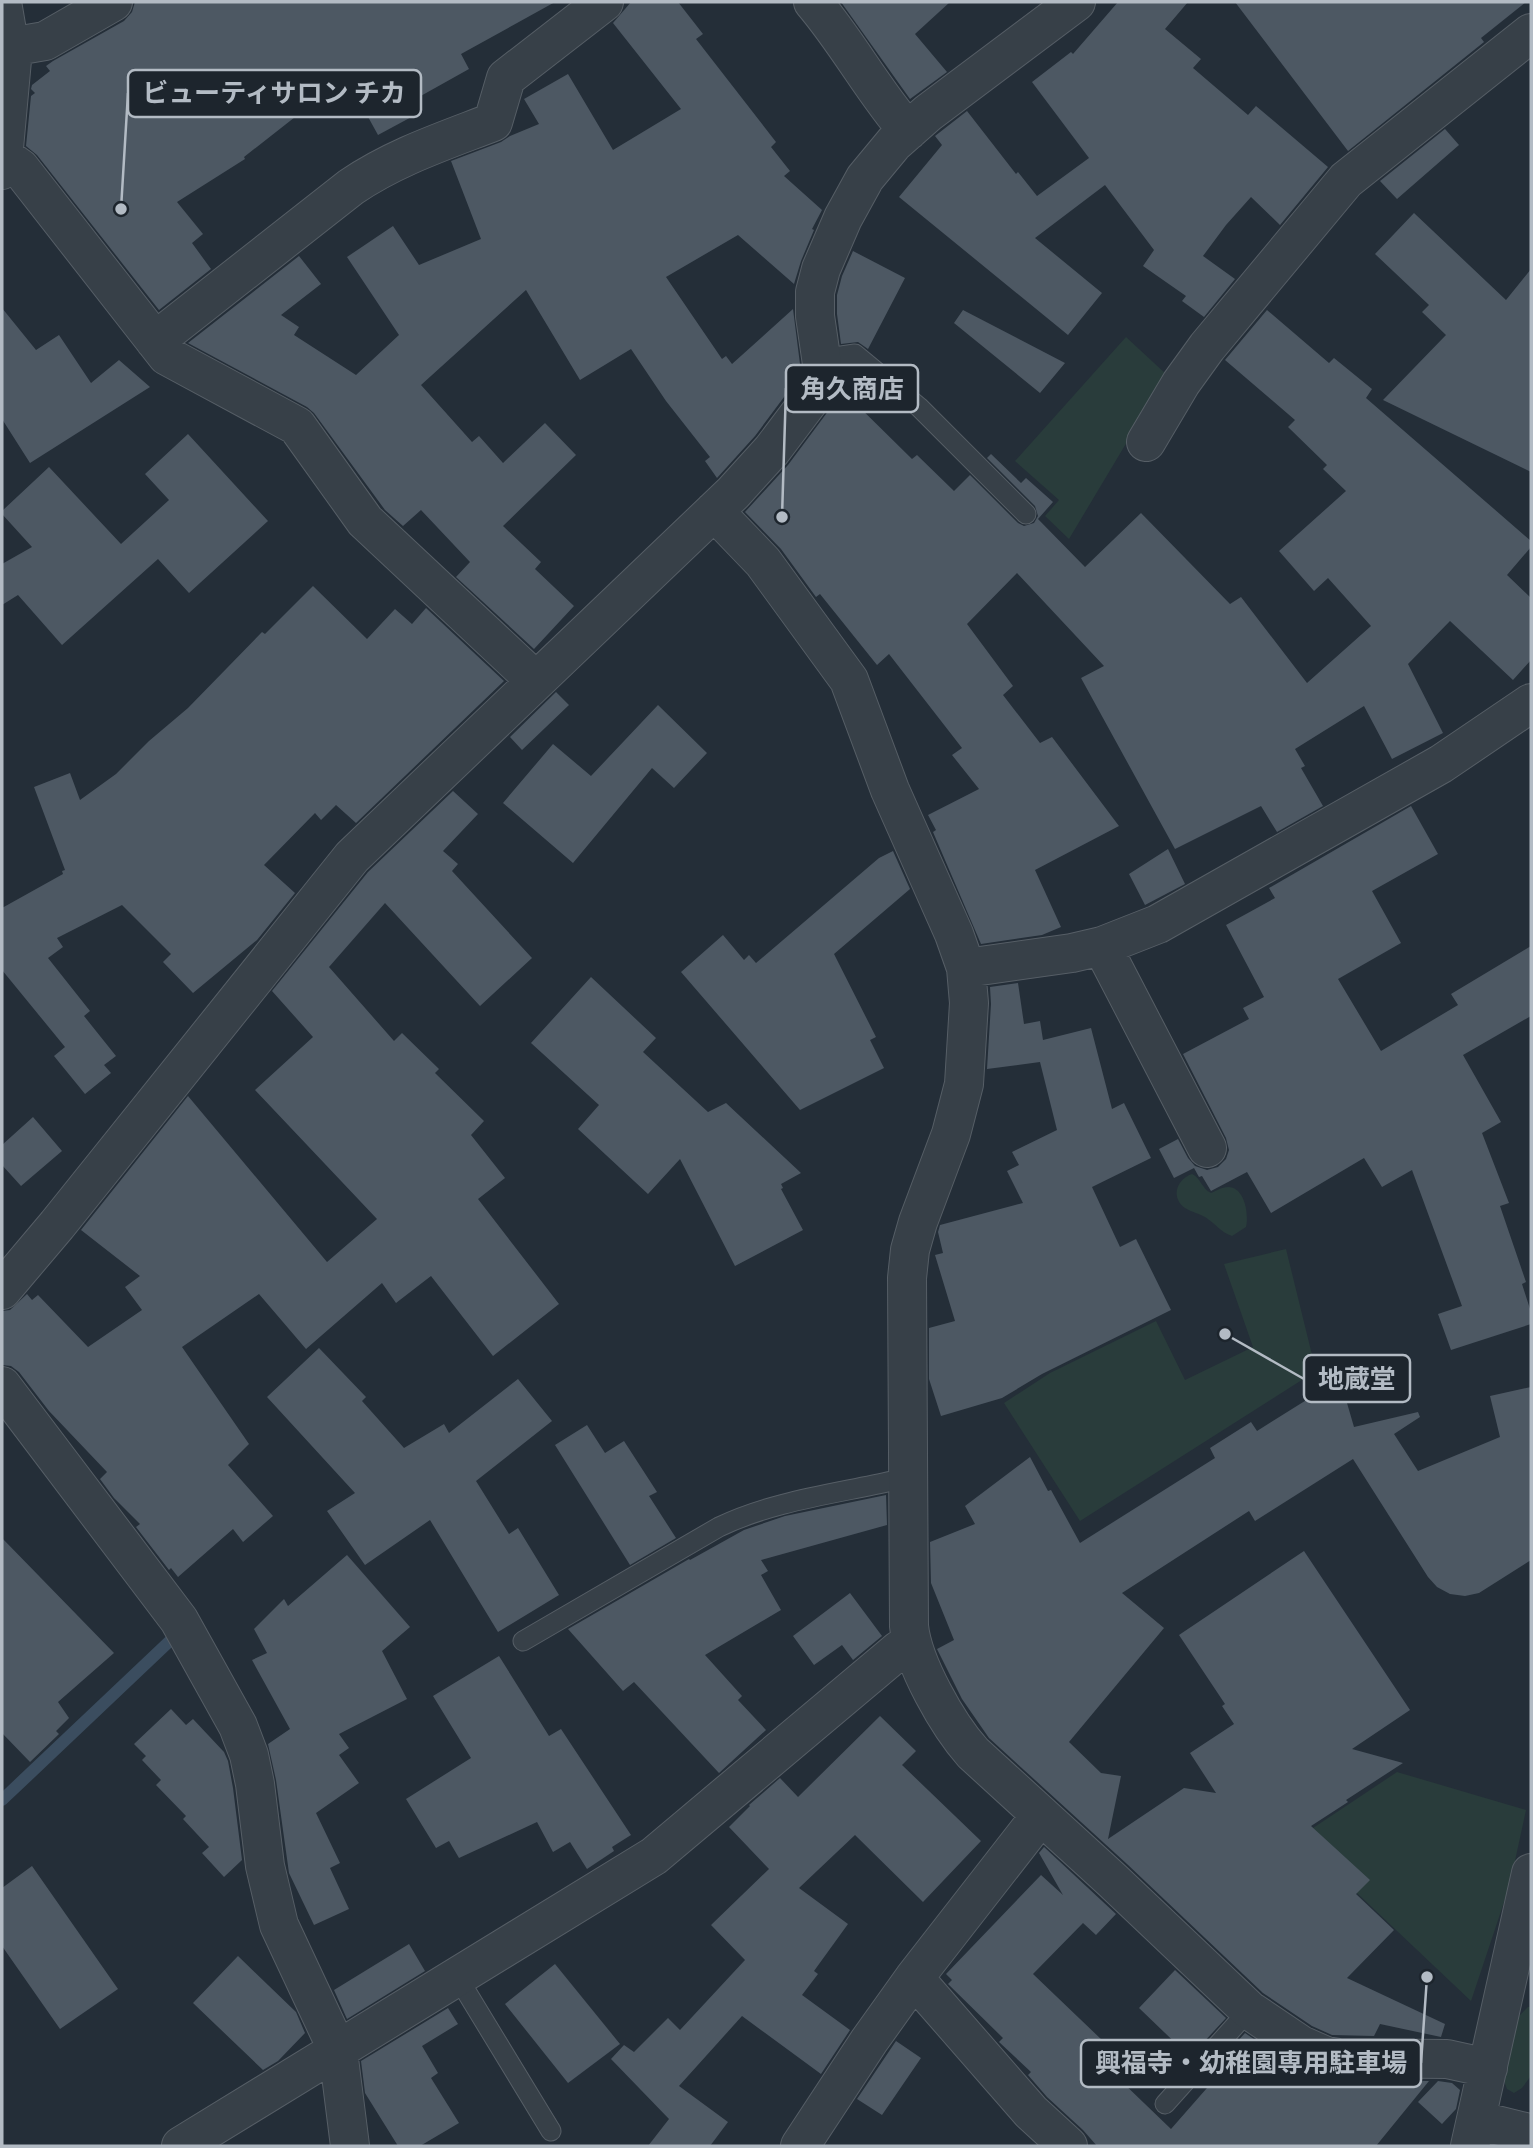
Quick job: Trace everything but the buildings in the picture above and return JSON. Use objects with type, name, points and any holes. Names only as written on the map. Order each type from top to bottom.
[{"type":"street","points":[[2,2],[12,60],[3,163],[20,168],[167,356],[297,426],[365,521],[536,681]]},
{"type":"street","points":[[10,47],[45,41],[113,2]]},
{"type":"street","points":[[155,341],[375,170],[493,122],[506,78],[604,2]]},
{"type":"street","points":[[813,2],[908,131]]},
{"type":"street","points":[[2,1290],[352,857],[753,472],[812,397],[820,382],[821,359],[815,316],[815,292],[821,270],[865,178],[894,143],[928,113],[1076,2]]},
{"type":"street","points":[[1146,442],[1181,383],[1207,347],[1346,180],[1531,33]]},
{"type":"street","points":[[714,511],[763,562],[849,681],[890,790],[954,934],[965,968],[969,1003],[962,1097],[918,1222],[910,1250],[907,1278],[909,1626],[912,1646],[944,1714],[973,1753],[1249,2010],[1301,2045],[1326,2056],[1339,2058],[1447,2059],[1488,2068]]},
{"type":"street","points":[[965,968],[1072,953],[1102,946],[1158,924],[1398,790],[1483,737],[1531,703]]},
{"type":"street","points":[[1102,946],[1208,1148]]},
{"type":"street","points":[[2,1386],[179,1620],[238,1726],[249,1755],[255,1784],[265,1866],[279,1925],[338,2051],[350,2146]]},
{"type":"street","points":[[181,2146],[654,1856],[900,1650],[912,1646]]},
{"type":"street","points":[[800,2146],[914,1978],[1041,1815]]},
{"type":"street","points":[[1531,1873],[1473,2133],[1525,2132],[1531,2137]]},
{"type":"street","points":[[914,1978],[1031,2112],[1068,2146]]},
{"type":"lane","points":[[821,359],[855,354],[919,407],[1026,514]]},
{"type":"lane","points":[[523,1642],[744,1515],[771,1506],[865,1487],[909,1482]]},
{"type":"lane","points":[[458,1978],[551,2130]]},
{"type":"lane","points":[[1165,2104],[1249,2010]]},
{"type":"green space","points":[[1126,337],[1167,375],[1069,539],[1045,516],[1059,500],[1015,461]]},
{"type":"green space","points":[[1192,1174],[1211,1193],[1221,1188],[1234,1188],[1244,1202],[1246,1227],[1232,1236],[1180,1204],[1177,1194],[1179,1184]]},
{"type":"green space","points":[[1286,1249],[1316,1371],[1080,1521],[1004,1403],[1050,1373],[1156,1321],[1185,1380],[1253,1347],[1224,1264]]},
{"type":"green space","points":[[1397,1772],[1526,1810],[1510,1884],[1471,2001],[1340,1877],[1283,1848]]},
{"type":"green space","points":[[1531,2007],[1531,2076],[1522,2088],[1514,2093],[1507,2089],[1504,2081],[1519,2016]]},
{"type":"waterway","points":[[2,1800],[174,1637]]},
{"type":"place","name":"ビューティサロン チカ","points":[[121,209]]},
{"type":"place","name":"角久商店","points":[[782,517]]},
{"type":"place","name":"地蔵堂","points":[[1225,1334]]},
{"type":"place","name":"興福寺・幼稚園専用駐車場","points":[[1427,1977]]}]
